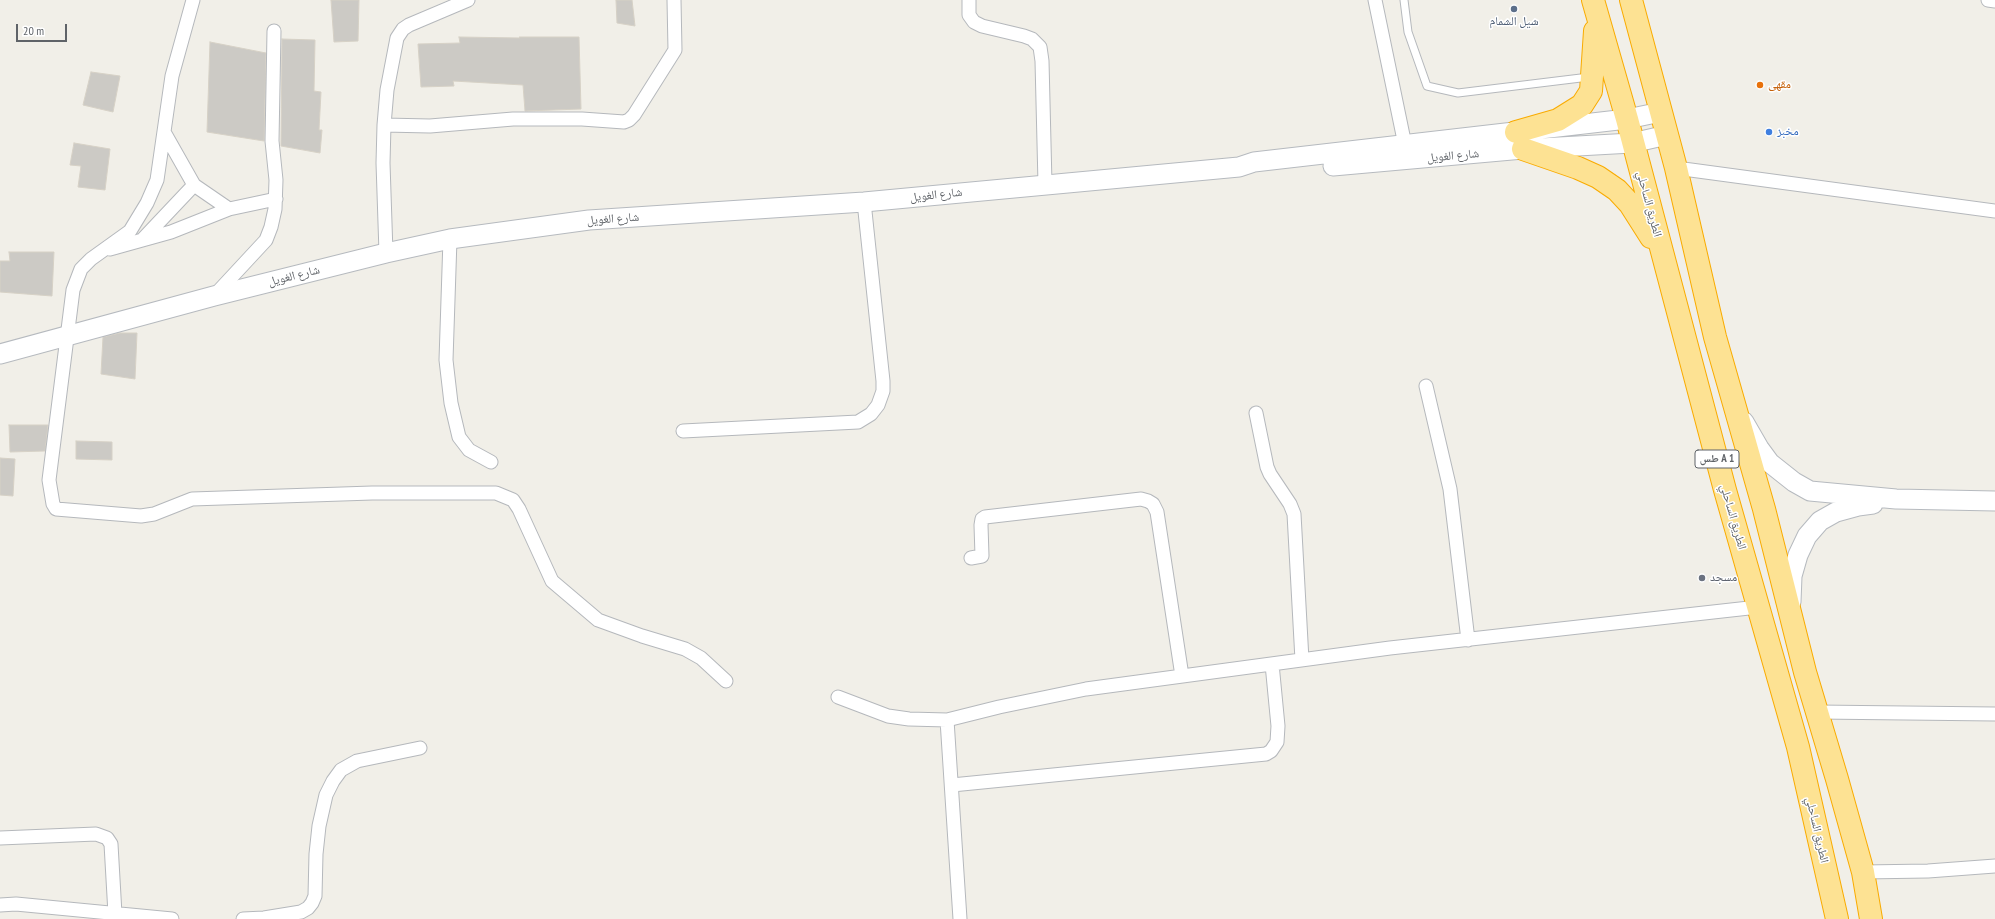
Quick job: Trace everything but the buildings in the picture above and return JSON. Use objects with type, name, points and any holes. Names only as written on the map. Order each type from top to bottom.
[{"type":"highway","name":"طس A 1","points":[[1631,0],[1676,168],[1716,337],[1764,509],[1817,712],[1863,872],[1871,919]]},
{"type":"highway","points":[[1520,140],[1558,120],[1582,105],[1591,91],[1593,76],[1595,7]]},
{"type":"highway","name":"الطريق الساحلي","points":[[1595,7],[1627,119],[1632,144],[1758,607],[1798,747],[1837,919]]},
{"type":"highway","points":[[1520,140],[1598,177],[1618,190],[1630,204],[1662,254]]},
{"type":"street","points":[[193,0],[172,76],[157,180],[147,203],[130,231],[91,259],[81,270],[73,290],[69,335],[49,480],[53,504],[56,509],[141,516],[154,514],[192,499],[372,493],[496,493],[513,500],[519,509],[552,581],[598,620],[642,636],[685,649],[701,658],[726,681]]},
{"type":"street","points":[[386,253],[383,163],[384,125],[387,90],[396,41],[400,32],[409,25],[468,0]]},
{"type":"street","points":[[384,125],[430,126],[528,119],[582,119],[624,122],[634,115],[675,50],[674,0]]},
{"type":"street","points":[[969,0],[969,16],[974,22],[982,26],[1024,36],[1032,40],[1040,47],[1042,60],[1046,184]]},
{"type":"street","points":[[1375,0],[1405,145]]},
{"type":"street","points":[[1988,0],[1995,1]]},
{"type":"street","points":[[214,296],[266,240],[271,227],[276,198],[276,180],[272,141],[274,31]]},
{"type":"street","name":"شارع الغويل","points":[[1239,167],[1260,173],[1520,140],[1661,112]]},
{"type":"street","points":[[164,132],[194,186],[229,209]]},
{"type":"street","name":"شارع الغويل","points":[[0,354],[214,296],[386,253],[450,239],[589,220],[864,202],[1239,167],[1254,162],[1405,145],[1520,140],[1632,144],[1667,135]]},
{"type":"street","points":[[1676,168],[1995,211]]},
{"type":"street","points":[[141,240],[194,186]]},
{"type":"street","points":[[101,252],[171,232],[229,209],[276,198]]},
{"type":"street","points":[[683,431],[858,422],[871,414],[878,405],[883,391],[864,202]]},
{"type":"street","points":[[450,239],[446,360],[451,403],[459,437],[469,450],[491,462]]},
{"type":"street","points":[[1426,386],[1450,489],[1468,640]]},
{"type":"street","points":[[1734,404],[1759,448],[1770,463],[1794,482],[1810,491],[1827,494],[1875,495],[1896,498],[1995,501]]},
{"type":"street","points":[[1256,413],[1267,467],[1290,504],[1294,514],[1302,660]]},
{"type":"street","points":[[1791,616],[1792,576],[1798,555],[1807,536],[1820,521],[1836,512],[1896,498]]},
{"type":"street","points":[[970,558],[982,556],[981,525],[982,519],[985,517],[1141,499],[1154,504],[1157,512],[1182,676]]},
{"type":"street","points":[[838,697],[892,717],[947,720],[999,707],[1086,689],[1302,660],[1758,607]]},
{"type":"street","points":[[952,785],[1266,754],[1272,751],[1276,742],[1278,726],[1272,664]]},
{"type":"street","points":[[1817,712],[1995,714]]},
{"type":"street","points":[[947,720],[960,919]]},
{"type":"street","points":[[243,919],[264,918],[301,912],[308,908],[312,903],[315,896],[316,854],[319,826],[326,795],[333,781],[341,770],[357,761],[420,748]]},
{"type":"street","points":[[0,838],[96,834],[107,838],[111,844],[115,914]]},
{"type":"street","points":[[1863,872],[1928,871],[1995,866]]},
{"type":"street","points":[[0,905],[16,904],[172,919]]},
{"type":"lane","points":[[1404,0],[1408,32],[1427,86],[1458,93],[1593,76]]},
{"type":"place","name":"شيل الشمام","points":[[1514,9]]},
{"type":"place","name":"مقهى","points":[[1760,85]]},
{"type":"place","name":"مخبز","points":[[1769,132]]},
{"type":"place","name":"مسجد","points":[[1702,578]]}]
